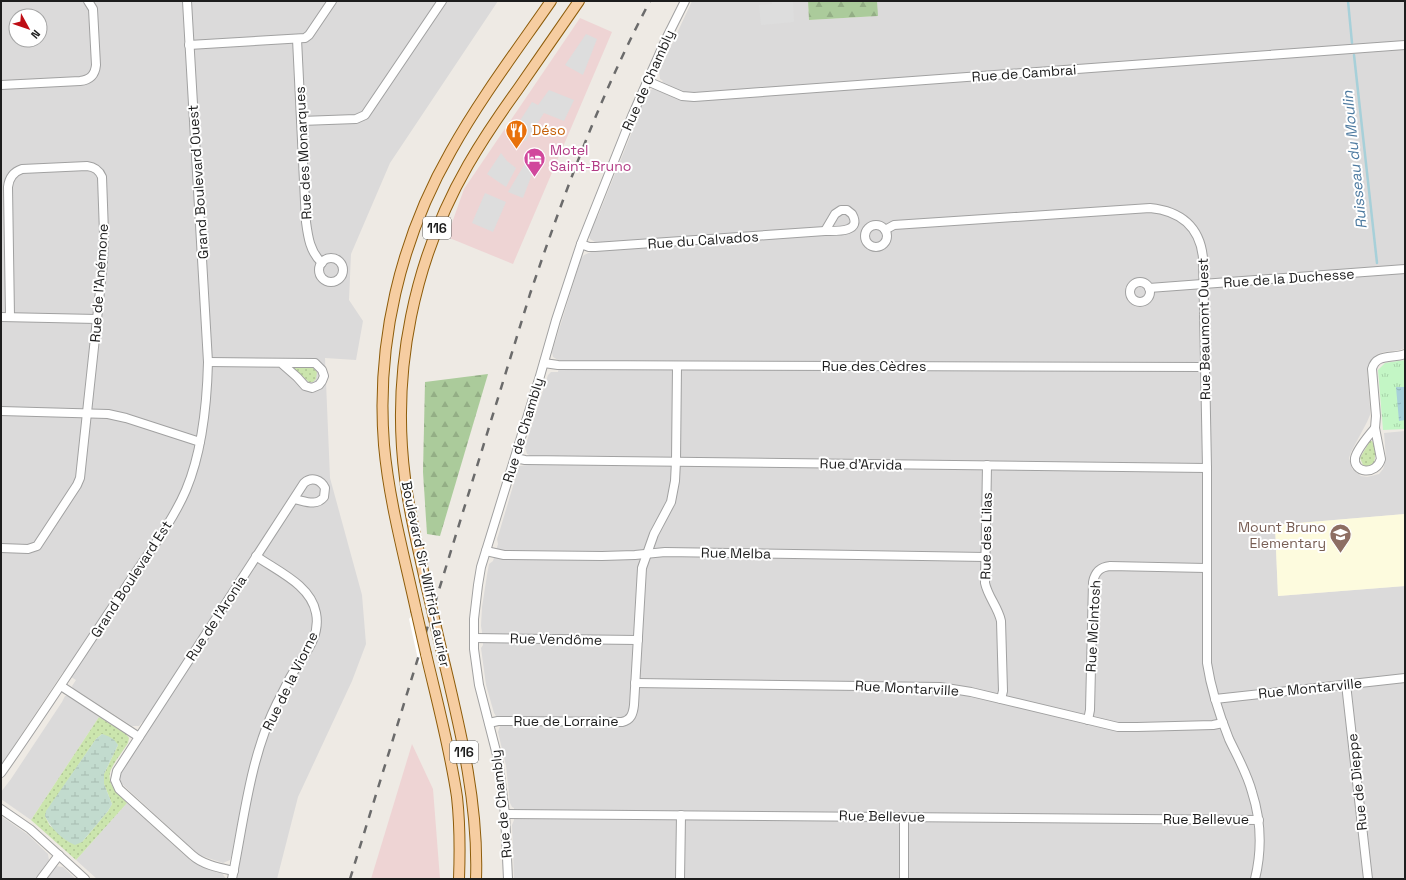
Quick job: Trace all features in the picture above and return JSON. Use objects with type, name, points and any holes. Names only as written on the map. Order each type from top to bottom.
[{"type":"main road","name":"Boulevard Sir-Wilfrid-Laurier","points":[[459,879],[459,819],[454,780],[391,498],[386,463],[383,388],[385,360],[396,290],[411,239],[424,204],[439,172],[471,119],[551,1]]},
{"type":"main road","name":"Boulevard Sir-Wilfrid-Laurier","points":[[476,879],[475,832],[471,790],[461,735],[425,580],[407,492],[402,429],[402,391],[406,348],[420,280],[428,254],[452,194],[490,129],[579,1]]},
{"type":"street","points":[[1,86],[80,81],[91,77],[95,71],[96,65],[93,9],[88,1]]},
{"type":"street","name":"Grand Boulevard Ouest","points":[[187,1],[208,362]]},
{"type":"street","points":[[189,45],[305,38],[309,35],[332,1]]},
{"type":"street","points":[[301,121],[356,118],[365,115],[442,1]]},
{"type":"street","name":"Rue de Chambly","points":[[508,879],[505,814],[498,759],[478,677],[474,638],[474,619],[478,585],[486,551],[566,286],[605,180],[647,81],[684,1]]},
{"type":"street","name":"Rue des Monarques","points":[[297,39],[307,230],[315,257],[322,263]]},
{"type":"street","name":"Rue de Cambrai","points":[[647,81],[682,96],[694,97],[1405,45]]},
{"type":"street","name":"Rue de l'Anémone","points":[[1,548],[28,550],[37,546],[77,485],[80,476],[104,242],[101,175],[92,167],[22,169],[15,173],[10,179],[8,187],[10,317]]},
{"type":"street","name":"Rue Beaumont Ouest","points":[[885,230],[894,226],[902,225],[1144,208],[1169,211],[1181,218],[1197,235],[1203,255],[1204,284],[1207,468],[1207,663],[1215,700],[1223,723],[1250,784],[1259,820],[1259,850],[1255,879]]},
{"type":"street","name":"Rue du Calvados","points":[[581,244],[595,247],[825,232]]},
{"type":"street","name":"Rue de la Duchesse","points":[[1149,288],[1405,269]]},
{"type":"street","points":[[1,317],[97,319]]},
{"type":"street","points":[[1375,428],[1366,439],[1356,456],[1356,464],[1366,471],[1370,471],[1377,467],[1381,459],[1375,428],[1376,416],[1372,369],[1373,364],[1380,358],[1395,357],[1405,354]]},
{"type":"street","points":[[208,362],[315,363],[323,372],[324,376],[319,385],[314,388],[307,387],[281,363]]},
{"type":"street","name":"Grand Boulevard Est","points":[[1,773],[61,686],[176,509],[190,481],[200,442],[208,362]]},
{"type":"street","name":"Rue des Cèdres","points":[[544,363],[558,365],[677,366],[1205,367]]},
{"type":"street","name":"Rue de Lorraine","points":[[489,723],[498,721],[624,722],[630,718],[633,712],[642,568],[654,534],[671,502],[675,482],[677,366]]},
{"type":"street","points":[[1,411],[87,412],[108,414],[119,416],[200,442]]},
{"type":"street","name":"Rue d'Arvida","points":[[515,458],[525,460],[1207,468]]},
{"type":"street","name":"Rue des Lilas","points":[[987,465],[986,586],[1001,621],[1003,691],[1001,699]]},
{"type":"street","name":"Rue de l'Aronia","points":[[233,875],[194,858],[118,788],[115,780],[116,773],[294,499]]},
{"type":"street","name":"Rue Melba","points":[[486,551],[504,555],[602,556],[665,552],[986,557]]},
{"type":"street","name":"Rue de la Viorne","points":[[233,875],[251,780],[260,746],[276,704],[312,644],[317,626],[315,608],[306,592],[300,586],[256,556]]},
{"type":"street","name":"Rue McIntosh","points":[[1088,720],[1090,710],[1093,582],[1097,572],[1103,567],[1110,566],[1206,568]]},
{"type":"street","name":"Rue Vendôme","points":[[474,638],[638,640]]},
{"type":"street","name":"Rue Montarville","points":[[1215,700],[1405,678]]},
{"type":"street","name":"Rue Montarville","points":[[635,683],[940,687],[1001,699],[1112,726],[1130,728],[1213,725],[1223,723]]},
{"type":"street","name":"Rue de Dieppe","points":[[1346,684],[1368,879]]},
{"type":"street","points":[[61,686],[138,737]]},
{"type":"street","points":[[1,809],[30,829],[85,879]]},
{"type":"street","name":"Rue Bellevue","points":[[505,814],[1259,820]]},
{"type":"street","points":[[680,879],[681,815]]},
{"type":"street","points":[[904,817],[904,879]]},
{"type":"street","points":[[41,879],[59,855]]},
{"type":"shaded area","points":[[1,1],[498,1],[390,163],[351,254],[349,300],[363,321],[356,360],[325,358],[330,478],[362,595],[366,644],[352,681],[298,797],[277,879],[237,879],[241,856],[232,854],[230,860],[223,863],[199,855],[123,785],[119,779],[121,773],[150,728],[142,722],[139,726],[132,726],[73,688],[72,686],[76,680],[63,672],[1,765]]},
{"type":"shaded area","points":[[692,1],[808,1],[809,20],[877,16],[877,1],[1405,1],[1405,348],[1378,354],[1371,360],[1367,371],[1370,415],[1349,458],[1352,469],[1361,476],[1367,477],[1379,474],[1383,469],[1386,459],[1384,433],[1405,431],[1405,514],[1275,525],[1278,596],[1405,586],[1405,879],[514,879],[512,825],[514,820],[514,808],[510,803],[506,766],[498,732],[500,726],[500,716],[496,716],[494,713],[486,685],[481,648],[483,645],[481,626],[482,607],[489,564],[493,561],[498,544],[497,539],[519,466],[527,465],[529,455],[527,454],[525,447],[548,375],[551,372],[558,372],[560,361],[553,357],[552,352],[581,259],[584,255],[591,252],[595,242],[590,239],[589,234],[594,219],[598,216],[636,122],[635,118],[645,95],[648,91],[653,89],[664,93],[667,85],[660,79],[659,72]]},
{"type":"shaded area","points":[[772,1],[793,1],[794,22],[761,25],[759,5],[772,4]]},
{"type":"shaded area","points":[[580,18],[612,32],[513,264],[447,237],[464,189]]},
{"type":"shaded area","points":[[586,34],[597,39],[583,75],[565,65]]},
{"type":"shaded area","points":[[549,90],[574,100],[564,121],[544,113],[526,141],[510,136],[532,102],[538,105]]},
{"type":"shaded area","points":[[533,150],[540,153],[523,198],[508,192]]},
{"type":"shaded area","points":[[501,153],[507,161],[516,168],[506,187],[487,174]]},
{"type":"shaded area","points":[[485,193],[506,202],[493,232],[472,223]]},
{"type":"shaded area","name":"Mount Bruno Elementary","points":[[1405,514],[1405,586],[1278,596],[1275,525]]},
{"type":"shaded area","points":[[65,696],[68,696],[99,717],[31,820],[1,799],[1,792]]},
{"type":"shaded area","points":[[412,744],[433,789],[440,879],[371,879]]},
{"type":"shaded area","points":[[127,803],[191,861],[222,873],[226,879],[97,879],[76,860]]},
{"type":"shaded area","points":[[1,816],[27,834],[48,854],[49,860],[35,879],[1,879]]},
{"type":"shaded area","points":[[56,866],[63,867],[76,879],[47,879]]},
{"type":"green space","points":[[808,1],[877,1],[878,16],[809,20]]},
{"type":"green space","points":[[1405,360],[1405,429],[1383,430],[1378,370],[1385,363]]},
{"type":"green space","points":[[293,366],[312,367],[317,372],[316,379],[313,382],[309,382],[293,368]]},
{"type":"green space","points":[[488,374],[440,536],[427,534],[423,472],[425,382]]},
{"type":"green space","points":[[1370,441],[1372,441],[1374,446],[1375,459],[1373,465],[1366,467],[1363,465],[1360,458]]},
{"type":"green space","points":[[99,717],[126,734],[129,738],[128,743],[112,767],[110,780],[112,786],[127,803],[76,860],[31,820]],"holes":[[[102,734],[118,745],[104,774],[104,784],[112,804],[82,842],[50,826],[45,816],[47,811],[96,739]]]},
{"type":"green space","points":[[102,734],[112,738],[118,745],[104,774],[104,784],[112,804],[82,842],[75,845],[61,837],[50,825],[45,816],[46,811],[96,739]]},
{"type":"water","points":[[1396,387],[1405,387],[1405,420],[1399,421]]},
{"type":"pier","points":[[421,603],[430,648],[419,664],[409,619]]},
{"type":"waterway","name":"Ruisseau du Moulin","points":[[1348,1],[1352,43]]},
{"type":"waterway","name":"Ruisseau du Moulin","points":[[1354,55],[1377,263]]},
{"type":"railway","points":[[350,879],[530,294],[584,145],[615,72],[650,1]]},
{"type":"place","name":"Déso","points":[[516,150]]},
{"type":"place","name":"Motel Saint-Bruno","points":[[535,178]]},
{"type":"place","name":"Mount Bruno Elementary","points":[[1341,554]]}]
